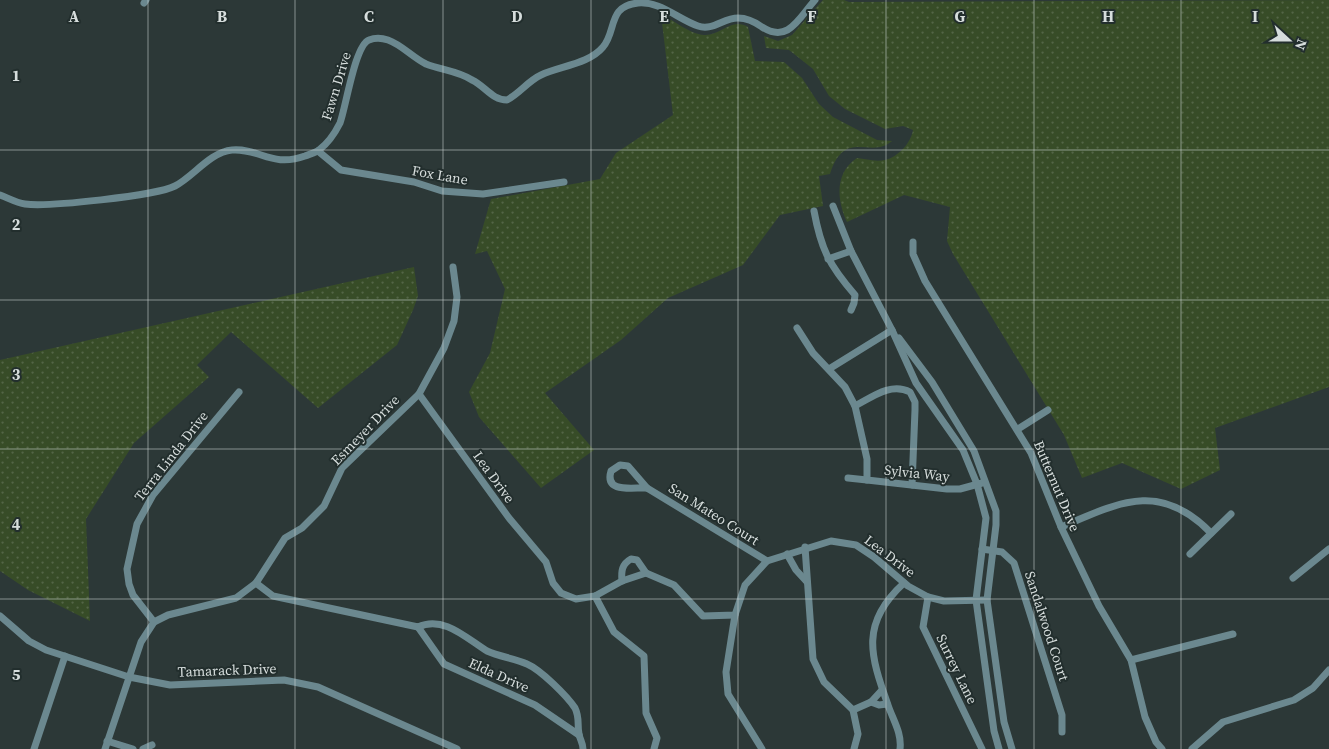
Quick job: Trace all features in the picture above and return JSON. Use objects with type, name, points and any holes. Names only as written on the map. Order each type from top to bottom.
[{"type":"street","name":"Fawn Drive","points":[[0,195],[23,204],[60,204],[153,192],[175,186],[215,157],[230,150],[247,152],[280,161],[292,161],[318,151],[332,137],[340,123],[357,54],[368,40],[390,40],[426,63],[474,80],[495,97],[508,100],[542,74],[592,56],[603,47],[618,12],[628,5],[642,2],[672,12],[698,26],[706,27],[738,18],[748,19],[772,33],[779,34],[794,25],[815,0]]},
{"type":"street","name":"Fox Lane","points":[[318,151],[341,170],[414,182],[442,191],[484,194],[564,182]]},
{"type":"street","points":[[833,206],[851,251],[892,330],[916,383],[963,450],[977,484],[986,518],[976,600],[994,731],[999,749]]},
{"type":"street","points":[[814,211],[822,246],[832,268],[854,295],[854,303],[850,310]]},
{"type":"street","name":"Butternut Drive","points":[[913,242],[913,254],[925,281],[1018,429],[1031,454],[1061,527],[1099,606],[1131,660],[1146,717],[1156,742],[1162,749]]},
{"type":"street","points":[[828,259],[851,251]]},
{"type":"street","name":"Esmeyer Drive","points":[[154,622],[168,615],[236,598],[256,584],[285,538],[302,528],[324,506],[342,468],[419,394],[444,348],[454,321],[457,297],[453,268]]},
{"type":"street","name":"Sylvia Way","points":[[797,328],[813,353],[845,387],[855,406],[867,459],[867,480],[953,490],[987,482]]},
{"type":"street","points":[[829,369],[892,330]]},
{"type":"street","points":[[892,330],[932,382],[974,451],[987,482],[997,517],[987,600],[1004,722],[1012,749]]},
{"type":"street","points":[[855,406],[886,390],[898,387],[910,392],[915,402],[912,485]]},
{"type":"street","name":"Terra Linda Drive","points":[[154,622],[133,594],[129,584],[127,569],[137,524],[153,495],[239,392]]},
{"type":"street","name":"Lea Drive","points":[[419,394],[509,518],[530,540],[546,562],[554,584],[561,593],[576,599],[595,596],[622,581],[646,573]]},
{"type":"street","points":[[1018,429],[1048,410]]},
{"type":"street","name":"San Mateo Court","points":[[647,488],[617,488],[610,479],[611,471],[620,465],[628,466],[647,488],[767,561]]},
{"type":"street","points":[[848,478],[867,480]]},
{"type":"street","points":[[1061,527],[1128,501],[1143,500],[1184,510],[1211,533]]},
{"type":"street","points":[[1190,554],[1231,514]]},
{"type":"street","name":"Lea Drive","points":[[762,749],[728,694],[726,672],[735,615],[745,585],[767,561],[805,547],[831,541],[856,545],[874,557],[904,583],[928,597],[944,601],[987,600]]},
{"type":"street","points":[[805,547],[813,659],[824,682],[853,710],[858,734],[855,748]]},
{"type":"street","points":[[1293,578],[1329,548]]},
{"type":"street","name":"Sandalwood Court","points":[[982,549],[1008,555],[1014,563],[1062,715],[1062,732]]},
{"type":"street","points":[[787,554],[796,570],[807,582]]},
{"type":"street","points":[[622,581],[622,568],[625,562],[631,559],[637,560],[646,573],[674,586],[703,616],[735,615]]},
{"type":"street","points":[[796,570],[806,568]]},
{"type":"street","points":[[900,749],[901,738],[882,690],[872,650],[873,627],[889,598],[904,583]]},
{"type":"street","name":"Elda Drive","points":[[256,584],[273,596],[418,627],[424,624],[442,624],[458,631],[494,654],[513,658],[530,665],[548,680],[574,708],[580,721],[579,735],[583,749]]},
{"type":"street","points":[[595,596],[614,632],[644,656],[646,713],[657,738],[654,749]]},
{"type":"street","name":"Surrey Lane","points":[[928,597],[923,627],[982,749]]},
{"type":"street","name":"Tamarack Drive","points":[[0,616],[29,641],[65,656],[129,677],[170,685],[284,680],[318,688],[457,749]]},
{"type":"street","points":[[104,749],[141,642],[154,622]]},
{"type":"street","name":"Elda Drive","points":[[418,627],[444,664],[535,704],[579,735]]},
{"type":"street","points":[[1131,660],[1233,634]]},
{"type":"street","points":[[34,749],[65,656]]},
{"type":"street","points":[[1192,749],[1223,722],[1294,700],[1313,688],[1329,670]]},
{"type":"street","points":[[853,710],[871,702],[882,690]]},
{"type":"street","points":[[871,702],[879,705],[888,704]]},
{"type":"street","points":[[107,741],[132,749]]},
{"type":"street","points":[[143,749],[152,745]]},
{"type":"green space","points":[[823,0],[844,0],[849,2],[1329,0],[1329,387],[1215,428],[1220,470],[1181,489],[1122,463],[1082,478],[1064,435],[953,254],[947,241],[950,207],[904,195],[847,222],[840,196],[841,179],[844,171],[857,158],[881,161],[895,156],[910,140],[913,130],[903,126],[885,129],[845,109],[829,96],[813,69],[789,50],[766,48],[764,36],[778,41],[792,35]]},
{"type":"green space","points":[[661,14],[687,29],[704,35],[716,33],[736,24],[748,27],[755,61],[784,62],[802,78],[819,104],[833,117],[877,140],[892,141],[876,148],[859,147],[843,152],[836,160],[830,174],[819,176],[823,206],[780,215],[743,265],[668,298],[621,340],[545,393],[594,450],[541,488],[479,417],[469,392],[490,353],[505,289],[487,251],[475,254],[491,199],[600,179],[616,153],[673,115]]},
{"type":"green space","points":[[414,267],[418,296],[397,345],[318,408],[231,332],[197,365],[209,377],[134,443],[86,519],[90,621],[28,590],[0,571],[0,360]]}]
